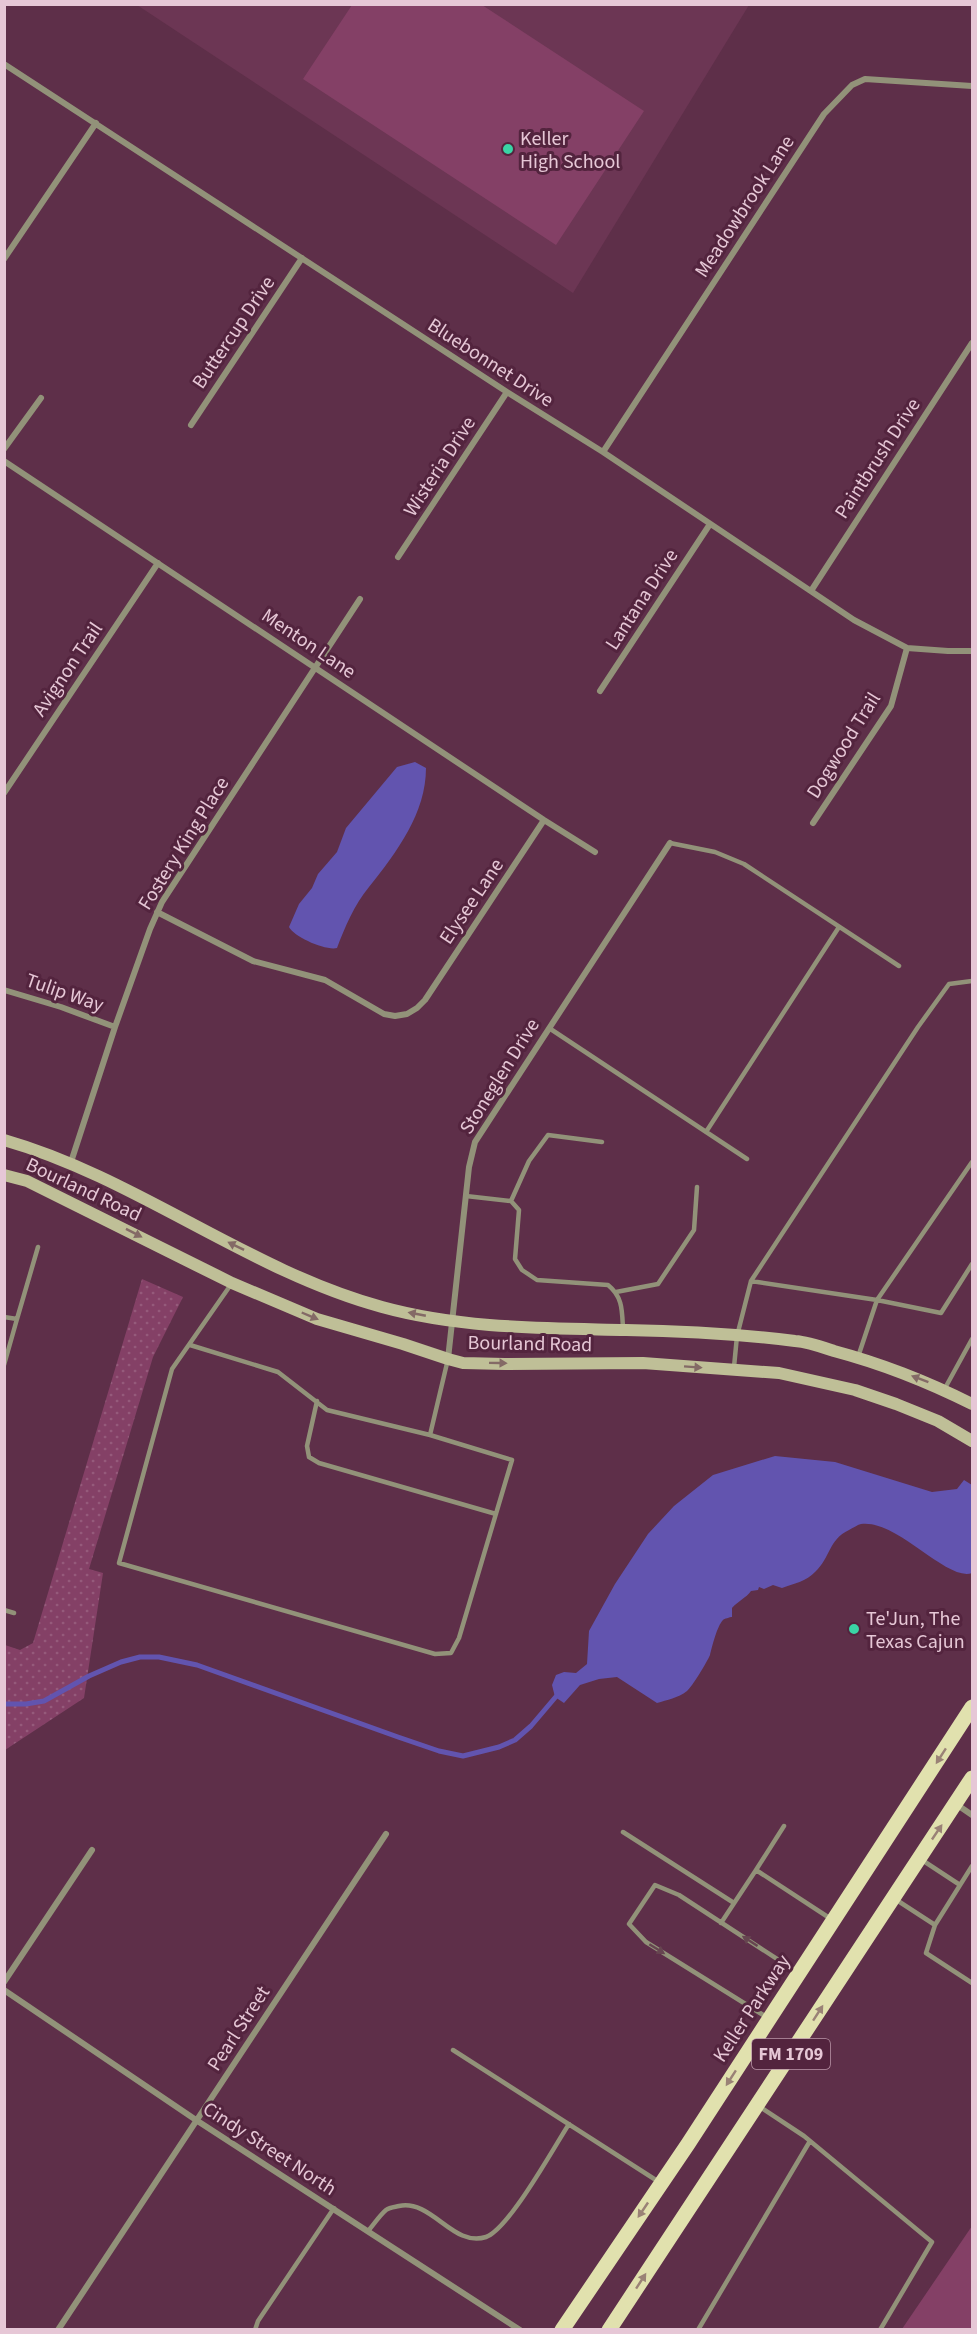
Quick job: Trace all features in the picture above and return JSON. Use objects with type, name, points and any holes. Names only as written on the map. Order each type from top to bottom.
[{"type":"main road","name":"Bourland Road","points":[[4,1140],[71,1162],[332,1292],[384,1308],[451,1321],[514,1328],[623,1330],[798,1341],[858,1357],[944,1390],[972,1404]]},
{"type":"main road","name":"Bourland Road","points":[[4,1175],[27,1181],[232,1283],[317,1319],[448,1359],[463,1363],[506,1364],[643,1363],[779,1373],[855,1390],[896,1404],[938,1421],[972,1441]]},
{"type":"main road","name":"Keller Parkway","points":[[562,2330],[661,2184],[972,1707]]},
{"type":"main road","name":"FM 1709","points":[[609,2330],[972,1778]]},
{"type":"street","name":"Bluebonnet Drive","points":[[4,63],[507,392],[603,452],[854,620],[906,648],[972,651]]},
{"type":"street","name":"Meadowbrook Lane","points":[[603,452],[824,114],[852,85],[865,79],[972,86]]},
{"type":"street","points":[[4,259],[96,123]]},
{"type":"street","name":"Buttercup Drive","points":[[191,425],[302,258]]},
{"type":"street","name":"Paintbrush Drive","points":[[811,591],[972,344]]},
{"type":"street","name":"Wisteria Drive","points":[[398,557],[507,392]]},
{"type":"street","points":[[4,449],[40,398]]},
{"type":"street","name":"Menton Lane","points":[[4,461],[595,852]]},
{"type":"street","name":"Lantana Drive","points":[[600,691],[710,524]]},
{"type":"street","name":"Avignon Trail","points":[[4,793],[158,563]]},
{"type":"street","name":"Fostery King Place","points":[[71,1162],[115,1027],[157,912],[360,599]]},
{"type":"street","name":"Dogwood Trail","points":[[813,823],[891,706],[906,648]]},
{"type":"street","name":"Elysee Lane","points":[[157,912],[253,961],[325,980],[384,1014],[395,1016],[407,1014],[425,1000],[544,820]]},
{"type":"street","name":"Stoneglen Drive","points":[[448,1359],[471,1154],[481,1131],[670,843]]},
{"type":"street","name":"Tulip Way","points":[[4,990],[61,1006],[115,1027]]},
{"type":"street","points":[[956,1804],[972,1815]]},
{"type":"street","name":"Pearl Street","points":[[58,2330],[386,1834]]},
{"type":"street","points":[[4,1982],[92,1850]]},
{"type":"street","name":"Cindy Street North","points":[[4,1990],[196,2120],[520,2330]]},
{"type":"lane","points":[[670,843],[715,852],[744,864],[899,966]]},
{"type":"lane","points":[[706,1132],[839,927]]},
{"type":"lane","points":[[734,1370],[737,1336],[751,1281],[918,1027],[949,984],[972,981]]},
{"type":"lane","points":[[549,1028],[747,1159]]},
{"type":"lane","points":[[511,1201],[530,1161],[548,1135],[602,1142]]},
{"type":"lane","points":[[858,1357],[877,1300],[972,1162]]},
{"type":"lane","points":[[967,1171],[972,1175]]},
{"type":"lane","points":[[616,1292],[658,1284],[694,1230],[697,1187]]},
{"type":"lane","points":[[466,1196],[511,1201],[519,1210],[515,1259],[522,1270],[537,1280],[608,1285],[616,1292],[621,1304],[623,1330]]},
{"type":"lane","points":[[4,1365],[38,1246]]},
{"type":"lane","points":[[751,1281],[877,1300],[940,1313],[972,1263]]},
{"type":"lane","points":[[190,1345],[278,1372],[327,1410],[430,1434],[512,1460],[459,1638],[451,1653],[435,1654],[119,1563],[172,1369],[232,1283]]},
{"type":"lane","points":[[4,1317],[17,1319]]},
{"type":"lane","points":[[944,1390],[972,1340]]},
{"type":"lane","points":[[430,1434],[448,1359]]},
{"type":"lane","points":[[317,1401],[307,1446],[309,1457],[319,1463],[496,1514]]},
{"type":"lane","points":[[4,1610],[14,1613]]},
{"type":"lane","points":[[722,1923],[784,1826]]},
{"type":"lane","points":[[623,1832],[734,1903]]},
{"type":"lane","points":[[919,1858],[960,1885]]},
{"type":"lane","points":[[972,1866],[935,1925],[926,1953],[972,1983]]},
{"type":"lane","points":[[756,1870],[833,1920]]},
{"type":"lane","points":[[769,2019],[646,1942],[629,1924],[655,1885],[679,1895],[799,1973]]},
{"type":"lane","points":[[893,1898],[935,1925]]},
{"type":"lane","points":[[453,2050],[661,2184]]},
{"type":"lane","points":[[757,2105],[810,2141],[932,2242],[880,2330]]},
{"type":"lane","points":[[368,2230],[388,2208],[407,2204],[427,2211],[458,2233],[472,2239],[487,2237],[504,2224],[569,2124]]},
{"type":"lane","points":[[698,2330],[810,2141]]},
{"type":"lane","points":[[255,2330],[258,2321],[334,2208]]},
{"type":"shaded area","name":"Keller High School","points":[[137,5],[749,5],[573,293]]},
{"type":"shaded area","points":[[352,5],[482,5],[644,111],[556,245],[303,79]]},
{"type":"shaded area","points":[[415,762],[426,768],[425,785],[415,816],[390,860],[359,901],[337,948],[318,945],[303,939],[289,927],[299,904],[312,888],[318,874],[337,852],[346,828],[397,767]]},
{"type":"shaded area","points":[[142,1279],[183,1297],[153,1357],[89,1569],[103,1573],[84,1698],[5,1750],[5,1645],[20,1650],[33,1643]]},
{"type":"shaded area","points":[[775,1456],[835,1462],[932,1492],[957,1489],[964,1480],[972,1485],[972,1573],[962,1573],[949,1568],[890,1531],[875,1525],[861,1524],[837,1539],[824,1561],[808,1578],[782,1588],[773,1585],[764,1589],[759,1587],[734,1606],[732,1617],[723,1620],[719,1627],[706,1663],[684,1693],[657,1703],[617,1677],[599,1679],[580,1685],[564,1703],[555,1697],[552,1685],[556,1675],[564,1672],[576,1673],[587,1664],[589,1631],[615,1584],[648,1534],[674,1506],[713,1475]]},
{"type":"shaded area","points":[[972,2226],[972,2329],[902,2329]]},
{"type":"waterway","points":[[4,1704],[44,1701],[89,1676],[121,1662],[140,1657],[159,1657],[197,1665],[398,1737],[439,1751],[463,1756],[499,1747],[515,1740],[531,1726],[559,1693]]},
{"type":"place","name":"Keller High School","points":[[508,149]]},
{"type":"place","name":"Te'Jun, The Texas Cajun","points":[[854,1629]]}]
